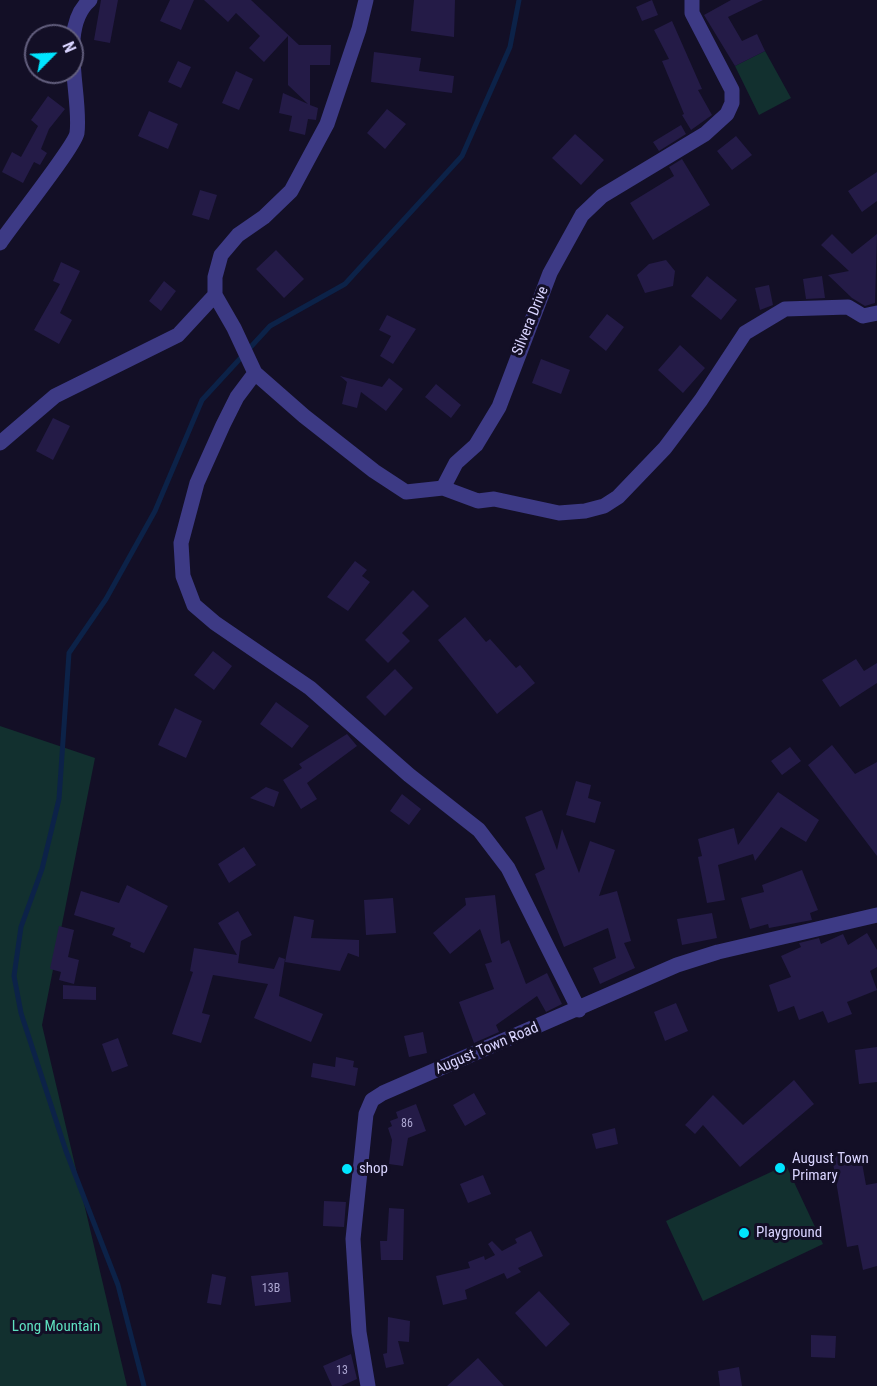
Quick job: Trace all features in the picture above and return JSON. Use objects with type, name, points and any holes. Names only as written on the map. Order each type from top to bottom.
[{"type":"street","points":[[0,243],[77,136],[77,98],[72,68],[75,25],[84,5],[90,0]]},
{"type":"street","points":[[366,0],[359,29],[327,124],[291,191],[264,217],[238,235],[221,255],[215,277],[215,295],[234,328],[255,373],[304,416],[374,471],[406,492],[442,488],[478,501],[494,499],[559,513],[585,511],[604,506],[618,497],[665,448],[701,400],[745,333],[785,309],[848,307],[863,316],[877,313]]},
{"type":"street","name":"Silvera Drive","points":[[442,488],[456,463],[476,445],[499,407],[550,273],[582,215],[602,196],[677,153],[727,114],[732,103],[732,90],[692,13],[692,0]]},
{"type":"street","points":[[0,443],[55,396],[178,335],[215,295]]},
{"type":"street","points":[[255,373],[237,397],[223,425],[198,483],[181,543],[183,576],[194,605],[215,623],[310,688],[409,775],[479,830],[508,868],[579,1010]]},
{"type":"street","name":"August Town Road","points":[[368,1386],[359,1332],[353,1239],[366,1114],[372,1101],[383,1093],[687,962],[877,915]]},
{"type":"green space","points":[[765,51],[791,98],[759,115],[735,66]]},
{"type":"green space","name":"Long Mountain","points":[[0,726],[95,758],[42,1025],[127,1386],[0,1386]]},
{"type":"green space","name":"Playground","points":[[786,1165],[823,1244],[703,1301],[666,1221]]},
{"type":"building","points":[[101,0],[118,0],[110,43],[94,40]]},
{"type":"building","points":[[170,0],[194,0],[181,30],[160,21]]},
{"type":"building","points":[[204,0],[251,0],[299,45],[331,45],[330,65],[310,65],[310,105],[318,108],[316,120],[308,119],[305,135],[289,131],[292,116],[279,113],[283,93],[308,104],[288,85],[288,36],[264,62],[249,48],[260,36],[236,13],[228,22]]},
{"type":"building","points":[[414,0],[455,0],[454,37],[411,31]]},
{"type":"building","points":[[652,0],[658,15],[642,21],[636,7]]},
{"type":"building","points":[[731,0],[763,0],[728,17],[742,41],[757,34],[765,51],[735,66],[704,15]]},
{"type":"building","points":[[672,21],[702,89],[698,90],[712,115],[691,130],[682,115],[684,114],[662,61],[669,59],[654,30]]},
{"type":"building","points":[[374,52],[421,58],[419,71],[454,76],[452,93],[371,82]]},
{"type":"building","points":[[178,61],[191,67],[181,88],[168,82]]},
{"type":"building","points":[[236,71],[253,79],[239,110],[222,103]]},
{"type":"building","points":[[48,96],[65,109],[49,129],[41,149],[47,153],[40,165],[34,162],[23,183],[2,172],[12,152],[21,157],[38,126],[31,120]]},
{"type":"building","points":[[387,109],[406,124],[385,149],[367,133]]},
{"type":"building","points":[[149,111],[178,124],[168,149],[138,136]]},
{"type":"building","points":[[681,125],[686,134],[659,151],[653,142]]},
{"type":"building","points":[[575,134],[604,160],[581,185],[552,158]]},
{"type":"building","points":[[736,136],[752,155],[732,170],[717,151]]},
{"type":"building","points":[[682,159],[710,205],[653,240],[630,203],[674,176],[669,167]]},
{"type":"building","points":[[877,172],[877,201],[862,212],[848,191]]},
{"type":"building","points":[[200,190],[217,195],[209,220],[192,215]]},
{"type":"building","points":[[832,234],[852,254],[877,234],[875,303],[865,306],[852,298],[828,275],[849,271],[821,245]]},
{"type":"building","points":[[276,250],[304,279],[284,298],[256,269]]},
{"type":"building","points":[[666,260],[675,271],[673,286],[645,293],[637,275],[649,264]]},
{"type":"building","points":[[61,262],[80,271],[60,313],[72,320],[59,344],[34,330],[60,284],[53,281]]},
{"type":"building","points":[[707,276],[737,300],[721,320],[691,296]]},
{"type":"building","points":[[822,276],[825,298],[806,299],[803,279]]},
{"type":"building","points":[[164,281],[176,291],[161,311],[149,301]]},
{"type":"building","points":[[769,285],[773,305],[760,310],[755,288]]},
{"type":"building","points":[[607,314],[624,327],[606,351],[589,337]]},
{"type":"building","points":[[387,315],[416,329],[393,364],[380,356],[391,336],[379,330]]},
{"type":"building","points":[[680,345],[705,368],[683,393],[658,370]]},
{"type":"building","points":[[541,359],[570,370],[561,394],[532,383]]},
{"type":"building","points":[[340,376],[382,387],[389,378],[403,389],[386,411],[361,392],[357,408],[342,404],[347,382]]},
{"type":"building","points":[[436,384],[461,405],[451,418],[425,397]]},
{"type":"building","points":[[53,418],[70,426],[53,460],[36,451]]},
{"type":"building","points":[[355,561],[367,570],[362,576],[370,582],[348,611],[327,597]]},
{"type":"building","points":[[413,590],[429,606],[402,633],[410,641],[388,663],[365,640]]},
{"type":"building","points":[[465,617],[486,642],[490,639],[516,668],[520,665],[535,683],[497,714],[438,640]]},
{"type":"building","points":[[213,651],[232,666],[214,690],[194,675]]},
{"type":"building","points":[[856,659],[864,671],[877,663],[877,683],[840,707],[822,680]]},
{"type":"building","points":[[395,669],[413,688],[385,716],[366,697]]},
{"type":"building","points":[[276,702],[309,726],[292,748],[260,724]]},
{"type":"building","points":[[175,708],[202,721],[186,758],[158,745]]},
{"type":"building","points":[[347,734],[357,746],[307,783],[317,799],[301,809],[283,780],[302,768],[299,764]]},
{"type":"building","points":[[832,745],[855,774],[877,762],[877,856],[808,765]]},
{"type":"building","points":[[790,747],[801,761],[782,775],[771,761]]},
{"type":"building","points":[[576,781],[591,785],[588,798],[601,802],[595,823],[566,815]]},
{"type":"building","points":[[266,787],[279,792],[274,807],[250,798]]},
{"type":"building","points":[[778,792],[819,820],[806,842],[781,827],[755,861],[753,854],[718,865],[725,900],[707,903],[698,857],[702,856],[698,839],[734,828],[738,845]]},
{"type":"building","points":[[402,794],[421,809],[409,825],[390,811]]},
{"type":"building","points":[[542,810],[557,850],[562,829],[579,873],[590,841],[615,850],[599,896],[617,891],[631,941],[624,943],[635,968],[600,984],[593,968],[616,958],[608,928],[564,947],[535,874],[545,869],[525,817]]},
{"type":"building","points":[[244,847],[256,865],[229,883],[218,864]]},
{"type":"building","points":[[802,870],[818,910],[810,913],[812,920],[769,928],[768,924],[750,929],[741,898],[764,892],[762,885]]},
{"type":"building","points":[[127,885],[168,906],[144,953],[130,947],[131,943],[112,935],[115,928],[74,915],[81,891],[119,903]]},
{"type":"building","points":[[495,895],[501,944],[509,940],[526,984],[547,973],[562,1004],[546,1012],[537,996],[496,1025],[499,1032],[474,1043],[459,1002],[494,989],[485,964],[492,962],[480,929],[450,954],[433,933],[466,905],[465,898]]},
{"type":"building","points":[[393,898],[396,933],[366,935],[364,900]]},
{"type":"building","points":[[238,911],[252,935],[241,941],[238,963],[274,969],[279,957],[285,959],[279,996],[323,1014],[311,1042],[254,1018],[268,984],[213,975],[202,1013],[210,1015],[201,1043],[172,1034],[193,972],[190,971],[194,948],[237,955],[218,923]]},
{"type":"building","points":[[712,913],[717,938],[682,945],[677,919]]},
{"type":"building","points":[[294,916],[314,920],[311,938],[359,940],[359,957],[348,953],[340,971],[285,962]]},
{"type":"building","points":[[59,926],[74,930],[68,957],[79,960],[74,984],[59,980],[61,972],[50,969]]},
{"type":"building","points":[[867,933],[877,950],[877,967],[870,971],[877,990],[847,1002],[852,1014],[828,1023],[823,1011],[799,1020],[794,1006],[778,1012],[769,985],[791,977],[781,956],[801,947],[799,943],[819,938],[821,944],[843,934],[848,945]]},
{"type":"building","points":[[63,985],[96,987],[96,1000],[63,999]]},
{"type":"building","points":[[676,1003],[688,1031],[665,1041],[654,1012]]},
{"type":"building","points":[[423,1032],[427,1053],[409,1057],[404,1036]]},
{"type":"building","points":[[118,1038],[128,1066],[112,1072],[102,1044]]},
{"type":"building","points":[[877,1047],[877,1082],[859,1084],[855,1050]]},
{"type":"building","points":[[336,1057],[354,1061],[353,1067],[358,1068],[355,1086],[311,1077],[313,1063],[335,1067]]},
{"type":"building","points":[[794,1080],[814,1104],[740,1167],[703,1125],[695,1134],[685,1125],[713,1095],[743,1125]]},
{"type":"building","points":[[474,1093],[486,1114],[465,1126],[453,1105]]},
{"type":"building","points":[[416,1104],[426,1131],[408,1138],[403,1166],[389,1164],[392,1140],[388,1128],[392,1126],[390,1121],[398,1118],[396,1112]]},
{"type":"building","points":[[615,1128],[618,1144],[596,1149],[592,1134]]},
{"type":"building","points":[[860,1152],[866,1185],[877,1183],[877,1266],[863,1270],[858,1245],[847,1247],[832,1157]]},
{"type":"building","points":[[483,1175],[491,1194],[468,1203],[460,1184]]},
{"type":"building","points":[[324,1201],[346,1202],[344,1227],[323,1226]]},
{"type":"building","points":[[389,1208],[404,1209],[403,1260],[381,1260],[380,1241],[387,1241]]},
{"type":"building","points":[[531,1231],[543,1256],[518,1268],[521,1272],[507,1279],[504,1273],[465,1290],[467,1299],[443,1305],[436,1276],[470,1268],[468,1262],[484,1256],[485,1260],[495,1255],[488,1244],[492,1241],[502,1251],[517,1243],[515,1239]]},
{"type":"building","points":[[288,1272],[291,1302],[255,1306],[251,1276]]},
{"type":"building","points":[[212,1274],[226,1277],[221,1305],[207,1303]]},
{"type":"building","points":[[539,1291],[570,1324],[546,1347],[515,1313]]},
{"type":"building","points":[[388,1317],[410,1321],[409,1342],[398,1341],[404,1364],[386,1368],[383,1354],[387,1353]]},
{"type":"building","points":[[811,1335],[836,1336],[835,1358],[811,1357]]},
{"type":"building","points":[[351,1354],[357,1379],[341,1386],[332,1386],[323,1366]]},
{"type":"building","points":[[478,1358],[504,1386],[447,1386]]},
{"type":"building","points":[[739,1367],[742,1386],[720,1386],[718,1371]]},
{"type":"waterway","points":[[144,1386],[118,1285],[66,1151],[21,1013],[14,976],[21,927],[42,869],[59,799],[69,653],[106,599],[155,511],[202,400],[270,326],[345,284],[462,156],[510,47],[519,0]]},
{"type":"place","name":"August Town Primary","points":[[780,1168]]},
{"type":"place","name":"shop","points":[[347,1169]]},
{"type":"place","name":"Playground","points":[[744,1233]]}]
